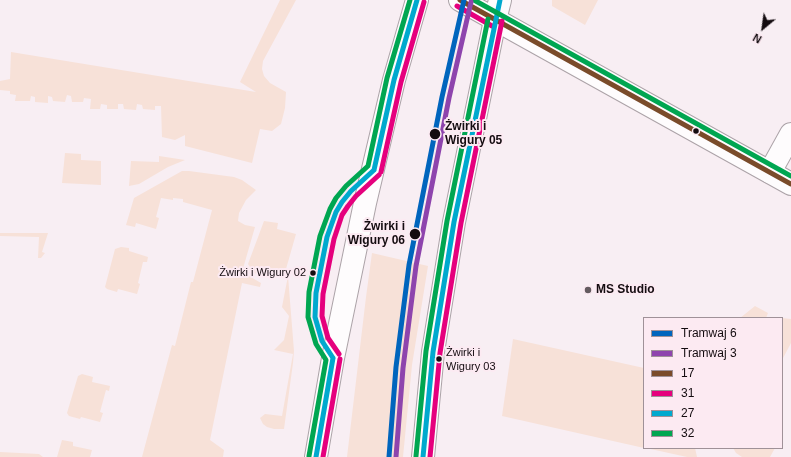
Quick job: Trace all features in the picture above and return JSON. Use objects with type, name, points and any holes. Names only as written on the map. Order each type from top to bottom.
[{"type":"main road","points":[[316,457],[333,358],[365,203],[394,80],[417,0]]},
{"type":"main road","points":[[460,0],[498,10],[791,184]]},
{"type":"main road","points":[[423,457],[433,352],[451,237],[498,10]]},
{"type":"main road","points":[[770,172],[791,134]]},
{"type":"shaded area","points":[[280,0],[296,0],[263,61],[262,69],[264,76],[270,83],[286,92],[285,108],[281,124],[272,131],[260,129],[252,163],[185,146],[185,135],[175,140],[162,137],[161,106],[155,106],[155,110],[143,109],[142,105],[137,104],[136,110],[124,109],[123,104],[118,104],[118,109],[107,109],[107,105],[101,104],[100,109],[90,109],[91,99],[84,98],[83,102],[72,102],[71,96],[67,95],[65,102],[53,101],[52,97],[48,96],[48,103],[35,102],[35,97],[31,96],[30,101],[15,101],[16,95],[10,94],[10,91],[0,90],[0,81],[10,79],[11,52],[256,92],[240,82]]},
{"type":"shaded area","points":[[552,0],[598,0],[585,25],[552,6]]},
{"type":"shaded area","points":[[65,153],[81,154],[81,160],[101,161],[101,185],[62,183]]},
{"type":"shaded area","points":[[159,156],[185,160],[168,167],[139,184],[129,186],[131,161],[159,162]]},
{"type":"shaded area","points":[[182,171],[234,177],[242,180],[256,190],[246,200],[239,213],[238,221],[245,225],[255,227],[242,272],[261,283],[260,287],[242,283],[210,440],[224,450],[223,457],[142,457],[172,345],[175,346],[191,282],[193,282],[212,210],[183,202],[183,199],[173,198],[173,200],[161,198],[156,217],[159,218],[156,229],[136,223],[135,227],[126,225],[134,198]]},
{"type":"shaded area","points":[[264,221],[278,223],[277,229],[296,234],[286,269],[272,277],[254,273],[248,264]]},
{"type":"shaded area","points":[[0,233],[48,233],[42,252],[45,253],[41,258],[38,258],[39,237],[0,236]]},
{"type":"shaded area","points":[[121,247],[129,248],[129,251],[148,257],[147,262],[143,262],[137,294],[118,289],[117,292],[105,287],[115,249]]},
{"type":"shaded area","points":[[372,253],[428,266],[412,365],[403,457],[347,457]]},
{"type":"shaded area","points":[[288,276],[294,351],[293,363],[284,429],[274,429],[263,424],[260,418],[265,414],[282,416],[293,354],[274,350],[284,340],[289,316],[282,307]]},
{"type":"shaded area","points":[[755,306],[768,313],[766,317],[741,317]]},
{"type":"shaded area","points":[[783,318],[791,319],[791,343],[783,358]]},
{"type":"shaded area","points":[[513,339],[643,368],[643,448],[502,416]]},
{"type":"shaded area","points":[[82,374],[93,377],[92,382],[110,386],[109,391],[106,390],[100,412],[103,413],[100,422],[81,417],[80,419],[69,416],[67,413],[78,376]]},
{"type":"shaded area","points":[[62,440],[73,442],[73,446],[92,450],[90,457],[57,457]]},
{"type":"shaded area","points":[[651,449],[695,449],[697,457],[687,457]]},
{"type":"shaded area","points":[[734,449],[774,449],[770,457],[742,457],[736,453]]},
{"type":"shaded area","points":[[0,452],[39,454],[43,457],[0,457]]},
{"type":"tram line","name":"6","points":[[389,457],[396,367],[409,265],[442,97],[464,0]]},
{"type":"tram line","name":"3","points":[[396,457],[403,368],[416,266],[449,98],[471,2]]},
{"type":"transit line","name":"32","points":[[309,456],[326,360],[316,344],[308,317],[309,292],[320,236],[330,209],[336,198],[346,186],[368,166],[387,78],[410,0]]},
{"type":"transit line","name":"27","points":[[374,170],[394,80],[417,0]]},
{"type":"transit line","name":"17","points":[[460,0],[791,184]]},
{"type":"transit line","name":"32","points":[[474,0],[791,176]]},
{"type":"transit line","name":"27","points":[[423,457],[433,352],[454,222],[500,0]]},
{"type":"transit line","name":"31","points":[[381,172],[401,82],[424,2]]},
{"type":"transit line","name":"31","points":[[457,6],[492,26]]},
{"type":"transit line","name":"32","points":[[416,456],[426,351],[447,221],[488,19]]},
{"type":"transit line","name":"31","points":[[430,457],[440,353],[461,223],[502,21]]},
{"type":"transit line","name":"27","points":[[333,358],[322,341],[315,317],[316,293],[327,237],[336,212],[342,202],[351,191],[374,170]]},
{"type":"transit line","name":"31","points":[[339,354],[328,338],[322,316],[323,294],[334,239],[342,215],[348,206],[356,196],[379,175]]},
{"type":"transit line","name":"27","points":[[316,457],[333,358]]},
{"type":"transit line","name":"31","points":[[323,457],[340,359]]},
{"type":"place","name":"Żwirki i Wigury 05","points":[[435,134]]},
{"type":"place","name":"Żwirki i Wigury 06","points":[[415,234]]},
{"type":"place","name":"Żwirki i Wigury 02","points":[[313,273]]},
{"type":"place","name":"MS Studio","points":[[588,290]]},
{"type":"place","name":"Żwirki i Wigury 03","points":[[439,359]]}]
